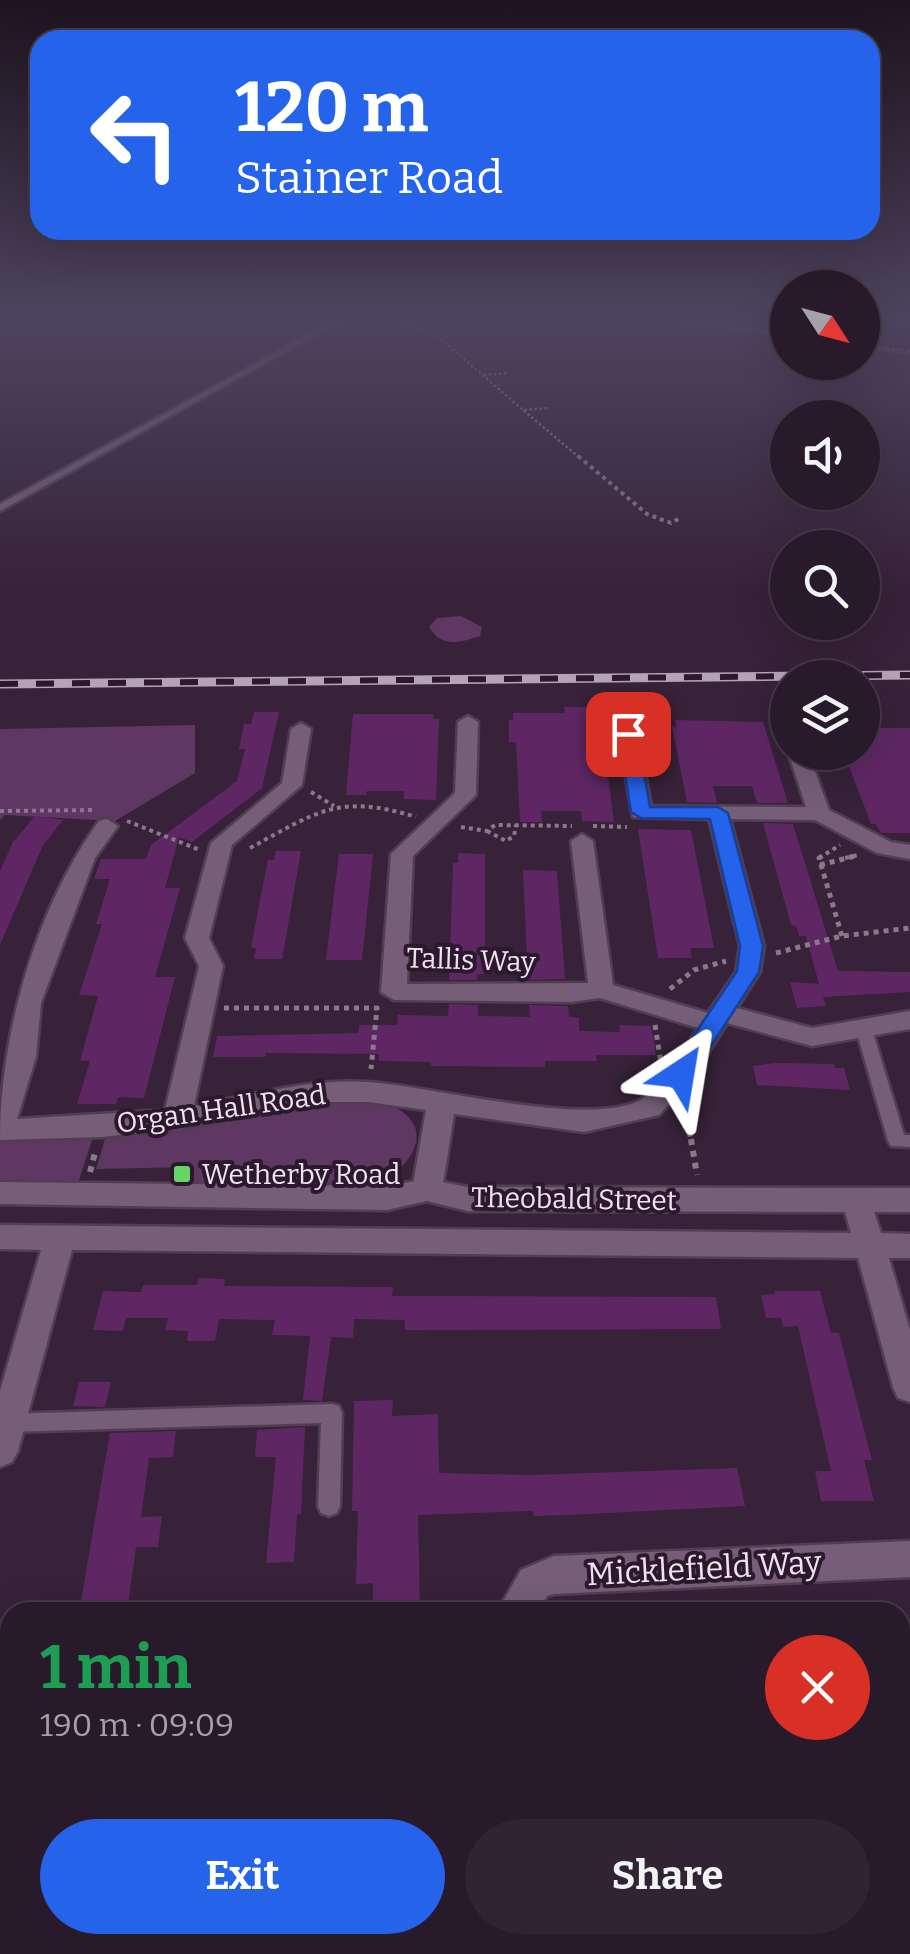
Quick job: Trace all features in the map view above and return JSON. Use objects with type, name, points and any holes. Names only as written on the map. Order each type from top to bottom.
[{"type":"street","name":"Tallis Way","points":[[468,722],[464,795],[402,854],[394,992],[571,994],[600,990],[812,1037],[910,1020]]},
{"type":"street","points":[[177,1119],[211,966],[197,938],[222,843],[292,785],[301,729]]},
{"type":"street","points":[[628,734],[641,812],[819,814],[885,848],[910,852]]},
{"type":"street","points":[[804,770],[819,814]]},
{"type":"street","name":"Organ Hall Road","points":[[0,1129],[102,1127],[177,1119],[325,1092],[442,1100],[584,1122],[650,1108],[681,1074],[748,972],[752,946],[718,813]]},
{"type":"street","points":[[0,1129],[23,1057],[28,1003],[84,858],[114,820]]},
{"type":"street","points":[[582,840],[600,990]]},
{"type":"street","points":[[427,1190],[442,1100]]},
{"type":"street","name":"Theobald Street","points":[[0,1193],[387,1198],[427,1190],[468,1199],[910,1200]]},
{"type":"street","points":[[857,1201],[910,1387]]},
{"type":"street","name":"Theobald Street","points":[[0,1237],[910,1246]]},
{"type":"street","points":[[3,1437],[60,1238]]},
{"type":"street","name":"Micklefield Way","points":[[522,1602],[534,1583],[554,1575],[910,1559]]},
{"type":"lane","points":[[0,508],[176,410]]},
{"type":"lane","points":[[863,1026],[897,1141],[910,1141]]},
{"type":"lane","points":[[3,1437],[332,1413],[329,1506]]},
{"type":"path","points":[[524,410],[647,514],[671,522],[680,518]]},
{"type":"path","points":[[0,811],[77,810],[199,850],[220,851],[244,851],[347,802],[378,803],[433,823],[487,831],[506,841],[514,836],[516,825]]},
{"type":"path","points":[[487,831],[495,824],[636,827]]},
{"type":"path","points":[[842,936],[818,858],[856,835]]},
{"type":"path","points":[[202,1008],[377,1008],[368,1092]]},
{"type":"path","points":[[681,1074],[701,1201]]},
{"type":"shaded area","points":[[461,616],[482,627],[480,636],[445,641],[429,627],[437,618]]},
{"type":"shaded area","points":[[195,725],[195,773],[115,821],[5,815],[0,820],[0,729]]},
{"type":"shaded area","points":[[337,1101],[384,1104],[409,1118],[416,1139],[408,1160],[377,1182],[338,1189],[192,1185],[194,1167],[96,1169],[105,1139]]},
{"type":"shaded area","points":[[92,1140],[78,1183],[0,1183],[0,1141]]},
{"type":"building","points":[[564,707],[592,707],[594,723],[601,723],[614,822],[582,821],[581,811],[541,811],[542,822],[520,822],[516,742],[509,742],[509,720],[513,720],[513,713],[565,713]]},
{"type":"building","points":[[254,712],[279,712],[262,788],[192,842],[179,837],[165,888],[180,888],[155,977],[175,977],[144,1098],[118,1097],[116,1104],[77,1104],[90,1061],[80,1061],[98,996],[79,995],[102,924],[96,924],[110,879],[94,879],[101,859],[146,859],[151,845],[237,781],[245,749],[239,749],[244,724],[251,724]]},
{"type":"building","points":[[353,714],[433,714],[433,719],[439,719],[436,800],[404,799],[404,791],[346,795]]},
{"type":"building","points":[[675,720],[763,722],[770,745],[770,770],[778,770],[788,803],[757,803],[752,786],[713,786],[717,803],[687,802],[672,727],[676,727]]},
{"type":"building","points":[[880,728],[910,728],[910,833],[881,833],[876,824],[871,824],[850,770],[880,770]]},
{"type":"building","points":[[35,816],[63,820],[43,845],[0,945],[0,871],[13,842]]},
{"type":"building","points":[[763,823],[793,824],[838,971],[910,972],[910,992],[823,997],[826,1006],[797,1008],[790,982],[819,984],[806,936],[799,936],[796,926],[791,925]]},
{"type":"building","points":[[638,829],[691,830],[714,948],[690,948],[692,958],[658,958]]},
{"type":"building","points":[[276,851],[301,851],[282,959],[254,959],[256,948],[251,948],[261,894],[268,860],[274,860]]},
{"type":"building","points":[[458,853],[485,854],[485,974],[477,974],[477,980],[449,980],[453,863],[458,863]]},
{"type":"building","points":[[339,854],[373,854],[362,960],[326,960]]},
{"type":"building","points":[[523,870],[557,871],[565,979],[528,980]]},
{"type":"building","points":[[449,1004],[478,1005],[478,1016],[530,1017],[529,1005],[568,1006],[569,1017],[579,1018],[579,1031],[620,1032],[619,1025],[651,1026],[656,1055],[596,1055],[597,1061],[545,1061],[545,1067],[431,1066],[431,1062],[379,1061],[379,1054],[266,1053],[269,1036],[265,1057],[213,1057],[217,1036],[358,1033],[359,1025],[397,1025],[398,1015],[448,1016]]},
{"type":"building","points":[[834,1064],[835,1068],[844,1068],[850,1090],[757,1085],[753,1066]]},
{"type":"building","points":[[199,1278],[225,1279],[224,1286],[393,1287],[392,1296],[716,1297],[721,1329],[405,1330],[405,1320],[354,1319],[353,1338],[331,1337],[322,1401],[303,1400],[310,1336],[272,1335],[275,1320],[219,1319],[215,1341],[187,1341],[188,1331],[165,1330],[168,1318],[126,1318],[123,1331],[93,1330],[103,1291],[141,1292],[143,1285],[197,1285]]},
{"type":"building","points":[[775,1291],[820,1291],[831,1333],[839,1333],[872,1460],[864,1460],[874,1501],[821,1501],[815,1471],[831,1471],[798,1326],[783,1327],[781,1318],[766,1318],[761,1295]]},
{"type":"building","points":[[79,1382],[111,1382],[105,1407],[73,1406]]},
{"type":"building","points":[[393,1400],[392,1416],[438,1414],[439,1473],[530,1475],[737,1468],[745,1506],[534,1516],[533,1511],[418,1515],[420,1602],[373,1602],[373,1583],[356,1584],[358,1511],[352,1511],[354,1401]]},
{"type":"building","points":[[305,1427],[301,1514],[297,1514],[294,1562],[266,1563],[276,1457],[255,1457],[257,1430]]},
{"type":"building","points":[[176,1431],[173,1457],[149,1458],[141,1517],[162,1516],[158,1547],[136,1547],[128,1602],[81,1602],[110,1433]]},
{"type":"railway","points":[[0,684],[910,675]]},
{"type":"place","name":"Wetherby Road","points":[[182,1174]]},
{"type":"route","points":[[628,734],[641,812],[718,813],[752,946],[748,972],[681,1074]]}]
